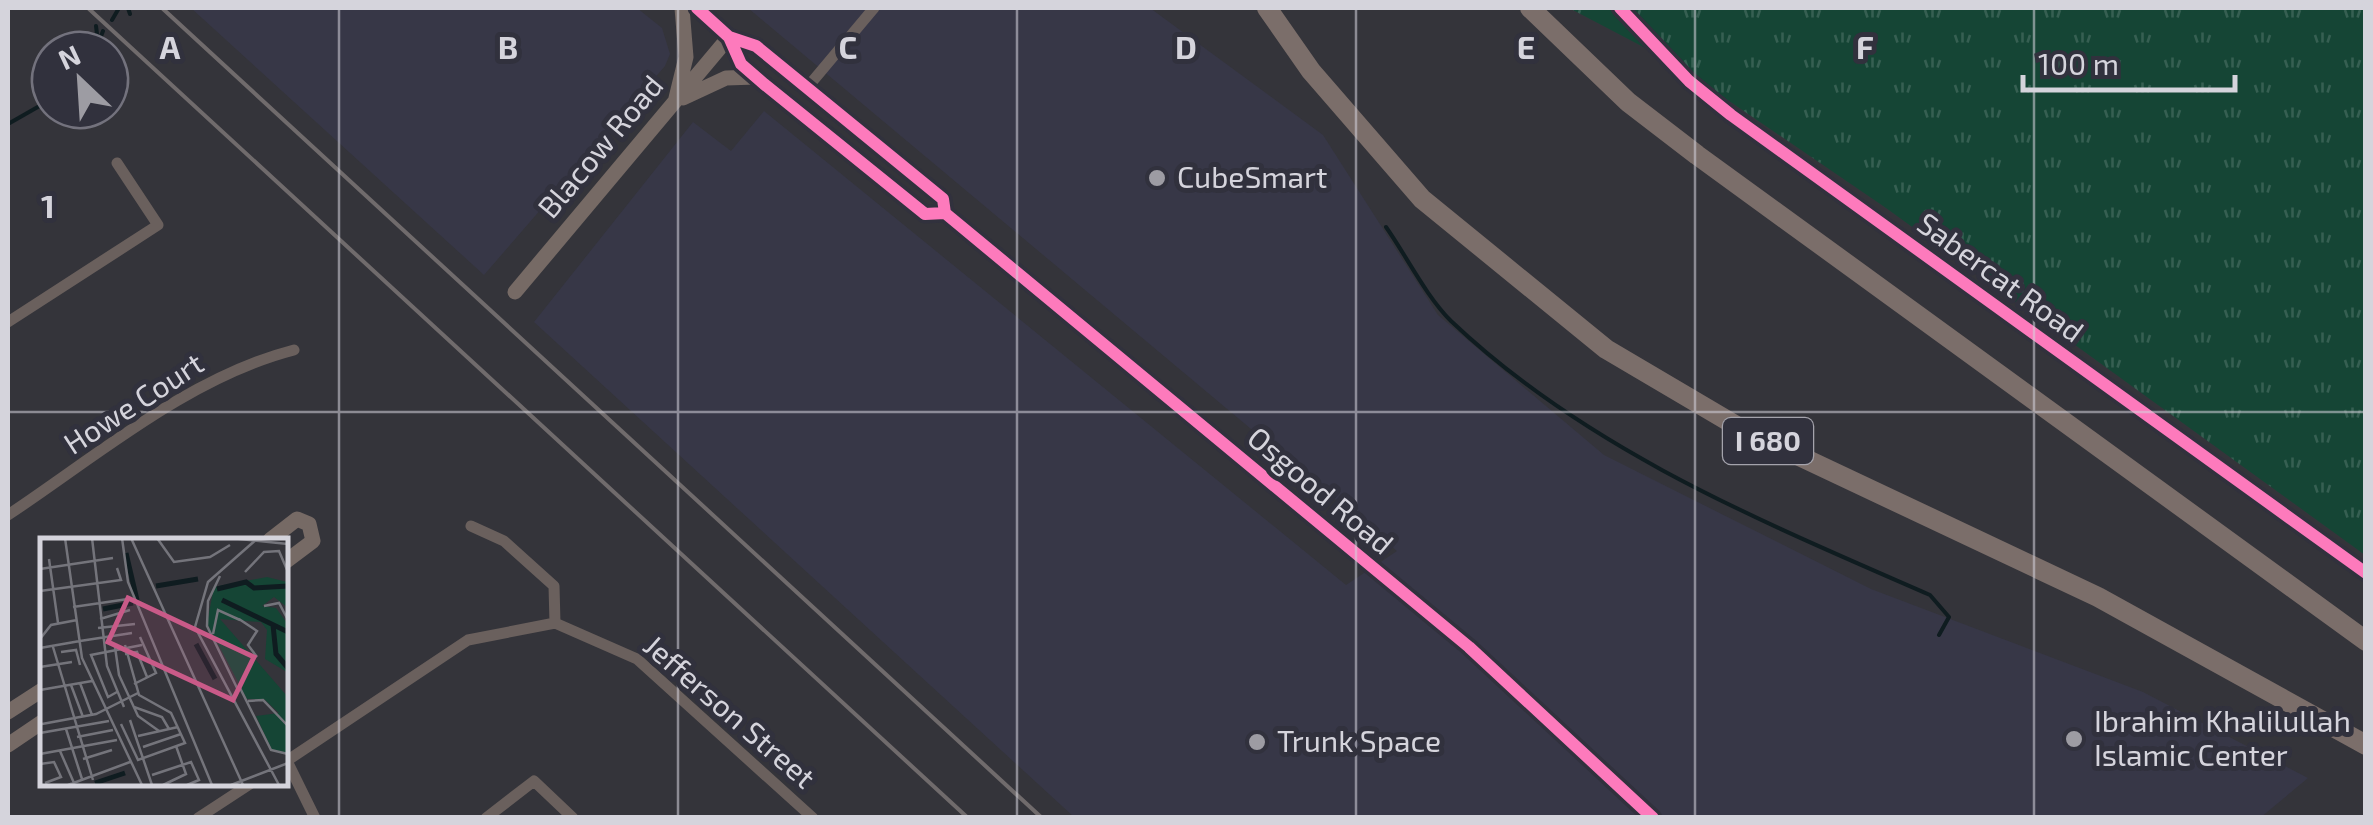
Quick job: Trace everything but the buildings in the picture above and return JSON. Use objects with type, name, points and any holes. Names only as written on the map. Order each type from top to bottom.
[{"type":"highway","name":"I 680","points":[[1267,8],[1344,112],[1422,198],[1606,349],[1740,428],[2098,597],[2366,745]]},
{"type":"highway","points":[[1530,8],[1628,102],[1697,155],[2366,641]]},
{"type":"main road","points":[[675,102],[686,57],[682,8]]},
{"type":"main road","name":"Osgood Road","points":[[697,8],[730,37],[756,46],[943,200],[945,213],[1469,647],[1653,818]]},
{"type":"main road","name":"Blacow Road","points":[[515,292],[730,37]]},
{"type":"main road","name":"Osgood Road","points":[[730,37],[741,64],[756,77],[926,214],[945,213]]},
{"type":"main road","points":[[675,102],[712,82],[756,77]]},
{"type":"main road","points":[[273,538],[297,519],[309,524],[312,541],[288,560]]},
{"type":"main road","points":[[8,712],[40,691]]},
{"type":"main road","points":[[8,745],[40,723]]},
{"type":"street","points":[[806,88],[874,8]]},
{"type":"street","name":"Sabercat Road","points":[[1620,8],[1689,82],[1731,115],[2366,574]]},
{"type":"street","points":[[8,322],[158,224],[117,164]]},
{"type":"street","name":"Howe Court","points":[[8,515],[201,389],[248,362],[294,350]]},
{"type":"street","points":[[288,760],[468,640],[556,623],[554,586],[504,541],[470,526]]},
{"type":"street","name":"Jefferson Street","points":[[556,623],[637,659],[813,818]]},
{"type":"street","points":[[288,765],[315,818]]},
{"type":"street","points":[[486,818],[534,781],[573,818]]},
{"type":"street","points":[[198,818],[248,785]]},
{"type":"shaded area","points":[[191,8],[637,8],[662,28],[670,54],[665,66],[484,275]]},
{"type":"shaded area","points":[[748,8],[1150,8],[1323,135],[1438,315],[1604,455],[1871,589],[2143,692],[2308,778],[2260,818],[1074,817],[534,322],[693,122],[731,151],[764,111],[1346,585],[1397,551]]},
{"type":"green space","points":[[1569,8],[2365,8],[2365,555],[1886,208],[1672,62]]},
{"type":"waterway","points":[[112,20],[119,8]]},
{"type":"waterway","points":[[128,8],[130,14]]},
{"type":"waterway","points":[[96,26],[96,30]]},
{"type":"waterway","points":[[8,124],[30,111]]},
{"type":"waterway","points":[[1386,227],[1451,321],[1559,408],[1678,479],[1930,595],[1949,617],[1939,635]]},
{"type":"railway","points":[[88,8],[968,818]]},
{"type":"railway","points":[[162,8],[1042,818]]},
{"type":"cycle path","points":[[697,8],[729,37],[756,46],[943,199],[945,213],[1469,647],[1653,818]]},
{"type":"cycle path","points":[[1620,8],[1689,81],[1731,115],[2366,573]]},
{"type":"cycle path","points":[[729,37],[741,64],[764,84],[925,214],[945,213]]},
{"type":"place","name":"CubeSmart","points":[[1157,178]]},
{"type":"place","name":"Ibrahim Khalilullah Islamic Center","points":[[2074,739]]},
{"type":"place","name":"Trunk Space","points":[[1257,742]]}]
